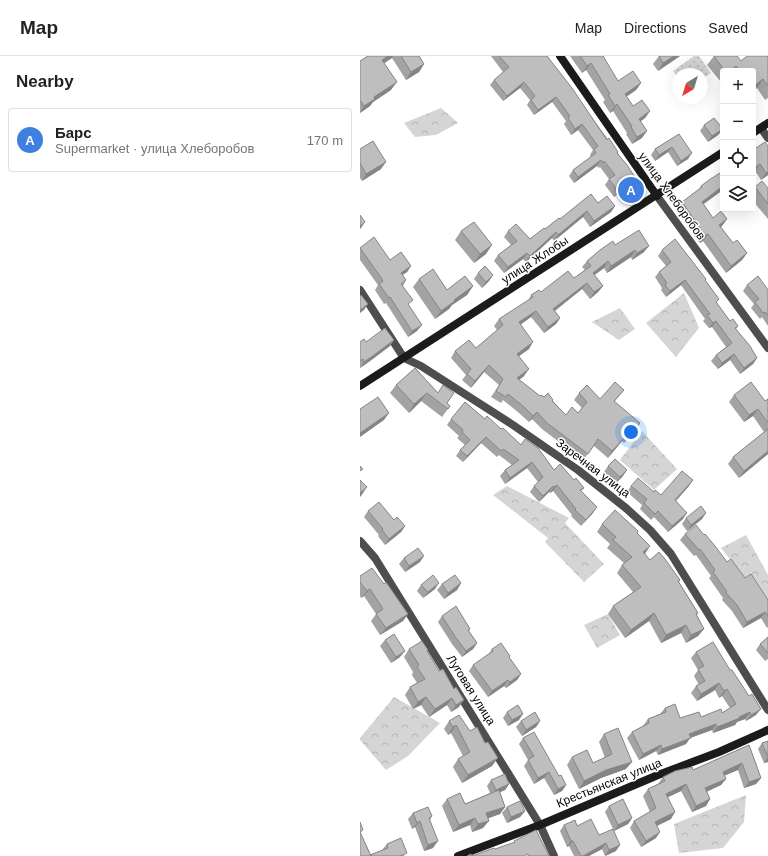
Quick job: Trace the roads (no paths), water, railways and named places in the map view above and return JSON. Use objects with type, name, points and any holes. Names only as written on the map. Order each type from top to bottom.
[{"type":"street","name":"улица Хлеборобов","points":[[560,56],[657,196],[768,348]]},
{"type":"street","points":[[764,125],[768,138]]},
{"type":"street","name":"улица Жлобы","points":[[360,386],[720,154]]},
{"type":"street","name":"Заречная улица","points":[[360,290],[404,358],[420,366],[526,434],[578,470],[627,508],[650,530],[671,554],[768,710]]},
{"type":"street","name":"Луговая улица","points":[[360,541],[375,558],[540,825],[554,856]]},
{"type":"street","name":"Крестьянская улица","points":[[458,856],[540,825],[658,775],[719,752],[768,730]]},
{"type":"place","name":"Барс","points":[[631,190]]}]
